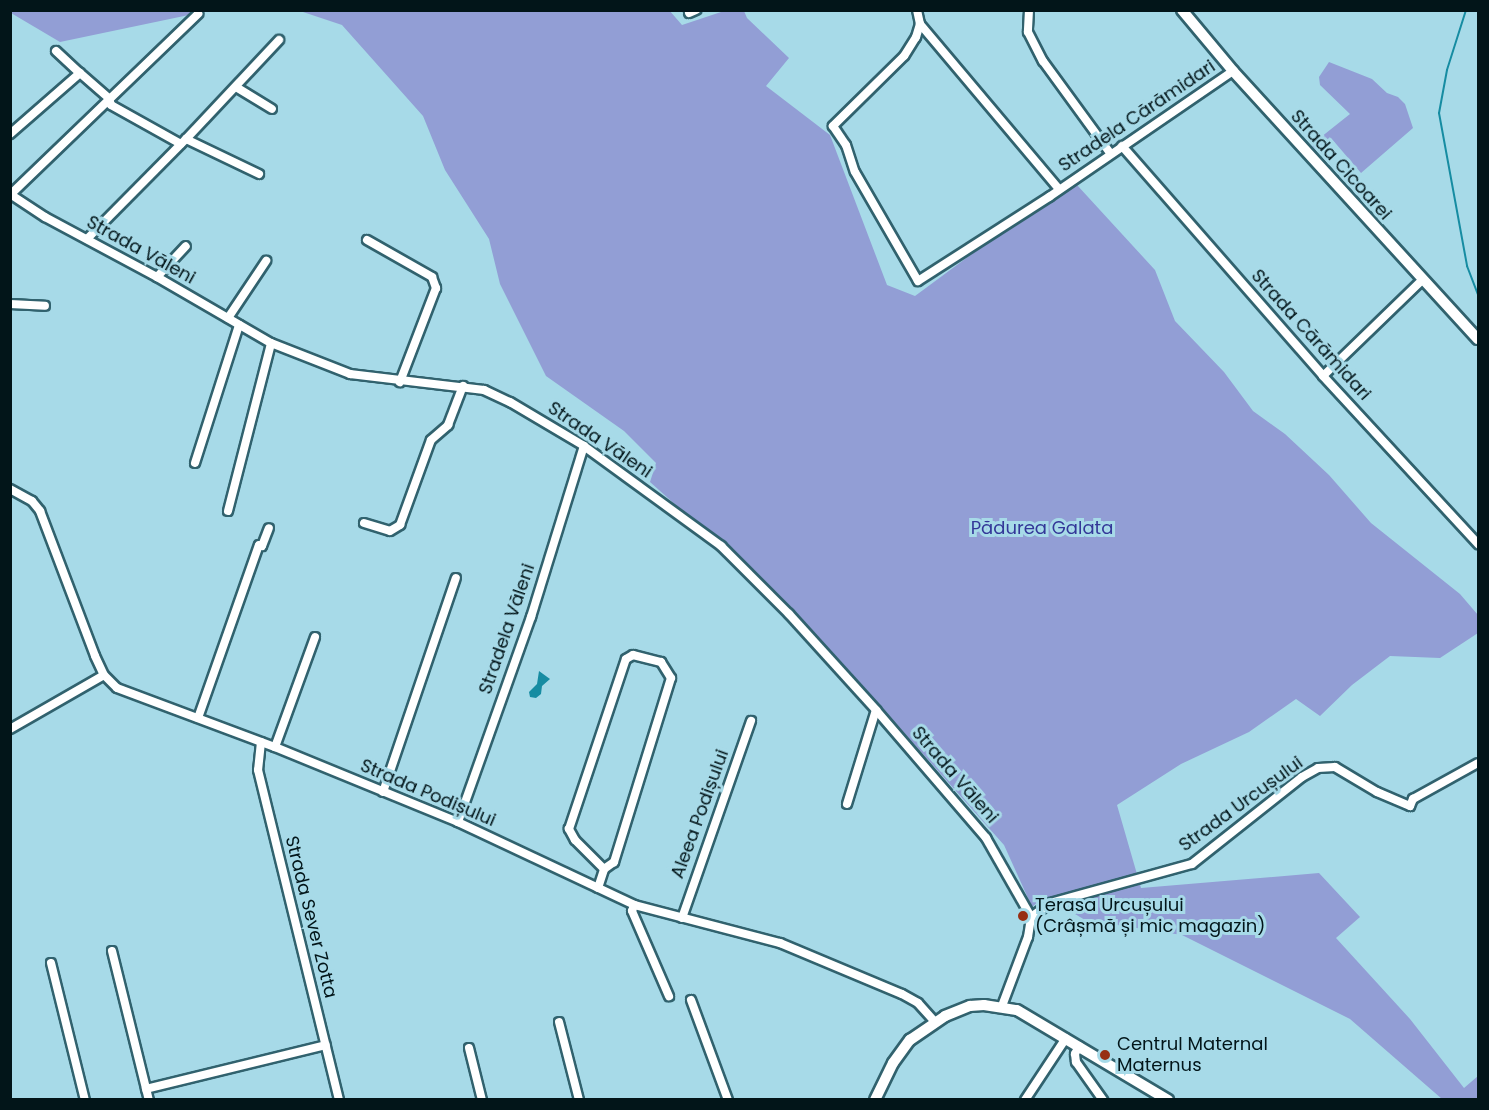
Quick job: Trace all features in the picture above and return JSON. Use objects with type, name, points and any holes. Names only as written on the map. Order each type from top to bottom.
[{"type":"street","name":"Stradela Cărămidari","points":[[917,10],[920,24],[1059,189]]},
{"type":"street","points":[[1029,10],[1028,32],[1043,61],[1110,153]]},
{"type":"street","name":"Strada Cicoarei","points":[[1182,10],[1233,70],[1479,339]]},
{"type":"street","points":[[11,194],[198,14]]},
{"type":"street","name":"Stradela Cărămidari","points":[[920,24],[916,37],[904,56],[833,126],[846,145],[855,172],[916,278],[922,280],[1233,70]]},
{"type":"street","points":[[87,239],[184,142],[279,40]]},
{"type":"street","points":[[56,51],[109,100],[111,105],[184,142],[259,174]]},
{"type":"street","points":[[10,134],[80,73]]},
{"type":"street","points":[[236,87],[272,109]]},
{"type":"street","name":"Strada Cărămidari","points":[[1122,146],[1323,376],[1479,544]]},
{"type":"street","name":"Strada Văleni","points":[[11,194],[35,211],[157,277],[271,343],[350,374],[400,382],[463,386],[484,390],[510,402],[584,446],[720,546],[789,614],[876,710],[986,838],[1031,917]]},
{"type":"street","points":[[367,240],[432,277],[436,288],[400,382]]},
{"type":"street","points":[[157,277],[186,246]]},
{"type":"street","points":[[228,318],[266,261]]},
{"type":"street","points":[[1323,376],[1423,279]]},
{"type":"street","points":[[10,304],[45,306]]},
{"type":"street","points":[[195,462],[239,325]]},
{"type":"street","points":[[228,511],[271,343]]},
{"type":"street","points":[[364,523],[390,531],[400,525],[431,440],[448,425],[463,386]]},
{"type":"street","name":"Stradela Văleni","points":[[458,822],[531,617],[584,446]]},
{"type":"street","points":[[10,489],[32,501],[40,511],[104,675],[10,729]]},
{"type":"street","points":[[651,506],[657,498]]},
{"type":"street","points":[[198,718],[259,545],[262,546],[269,528]]},
{"type":"street","points":[[383,792],[456,578]]},
{"type":"street","points":[[275,747],[315,637]]},
{"type":"street","points":[[598,888],[604,869],[614,862],[671,678],[661,662],[640,655],[633,655],[626,659],[569,829],[575,840],[604,869]]},
{"type":"street","name":"Strada Podișului","points":[[104,675],[117,688],[275,747],[458,822],[634,904],[780,943],[902,994],[918,1003],[934,1022]]},
{"type":"street","points":[[847,804],[876,710]]},
{"type":"street","name":"Aleea Podișului","points":[[682,918],[751,721]]},
{"type":"street","name":"Strada Sever Zotta","points":[[261,742],[258,770],[339,1100]]},
{"type":"street","name":"Strada Urcușului","points":[[1031,917],[1050,903],[1192,864],[1302,777],[1317,768],[1335,767],[1377,792],[1410,806],[1413,799],[1479,763]]},
{"type":"street","points":[[634,904],[632,911],[669,996]]},
{"type":"street","points":[[1002,1006],[1028,937],[1031,917]]},
{"type":"street","points":[[112,951],[149,1100]]},
{"type":"street","points":[[51,963],[85,1100]]},
{"type":"street","points":[[691,1000],[728,1100]]},
{"type":"street","points":[[875,1100],[900,1052],[921,1030],[970,1006],[1002,1006],[1017,1010],[1168,1100]]},
{"type":"street","points":[[559,1022],[579,1100]]},
{"type":"street","points":[[1025,1100],[1066,1038]]},
{"type":"street","points":[[146,1089],[326,1045]]},
{"type":"street","points":[[1079,1046],[1075,1054],[1076,1062],[1104,1100]]},
{"type":"street","points":[[469,1048],[482,1100]]},
{"type":"green space","points":[[11,10],[208,11],[60,42],[11,13]]},
{"type":"green space","name":"Pădurea Galata","points":[[669,10],[682,25],[724,11],[744,11],[747,18],[789,58],[766,86],[830,135],[887,285],[915,296],[1049,197],[1077,185],[1155,270],[1175,321],[1224,372],[1253,411],[1285,434],[1329,475],[1371,523],[1460,594],[1478,615],[1478,633],[1440,658],[1390,656],[1352,685],[1320,716],[1296,699],[1249,732],[1181,764],[1117,805],[1141,888],[1319,873],[1360,917],[1336,938],[1410,1019],[1464,1088],[1478,1076],[1478,1099],[1442,1099],[1350,1019],[1182,935],[1085,920],[1045,896],[1032,907],[1004,845],[850,672],[789,606],[650,482],[656,463],[624,431],[546,376],[500,284],[489,239],[445,170],[423,116],[342,25],[300,11]]},
{"type":"green space","points":[[1329,62],[1372,79],[1387,93],[1398,97],[1405,104],[1413,128],[1361,173],[1331,138],[1316,150],[1311,145],[1350,114],[1320,85],[1319,77]]},
{"type":"shaded area","points":[[539,671],[550,679],[542,686],[541,694],[536,698],[530,697],[529,692],[537,684]]},
{"type":"waterway","points":[[1466,10],[1447,70],[1439,113],[1467,266],[1478,295]]},
{"type":"place","name":"Terasa Urcușului (Crâșmă și mic magazin)","points":[[1023,916]]},
{"type":"place","name":"Centrul Maternal Maternus","points":[[1105,1055]]}]
